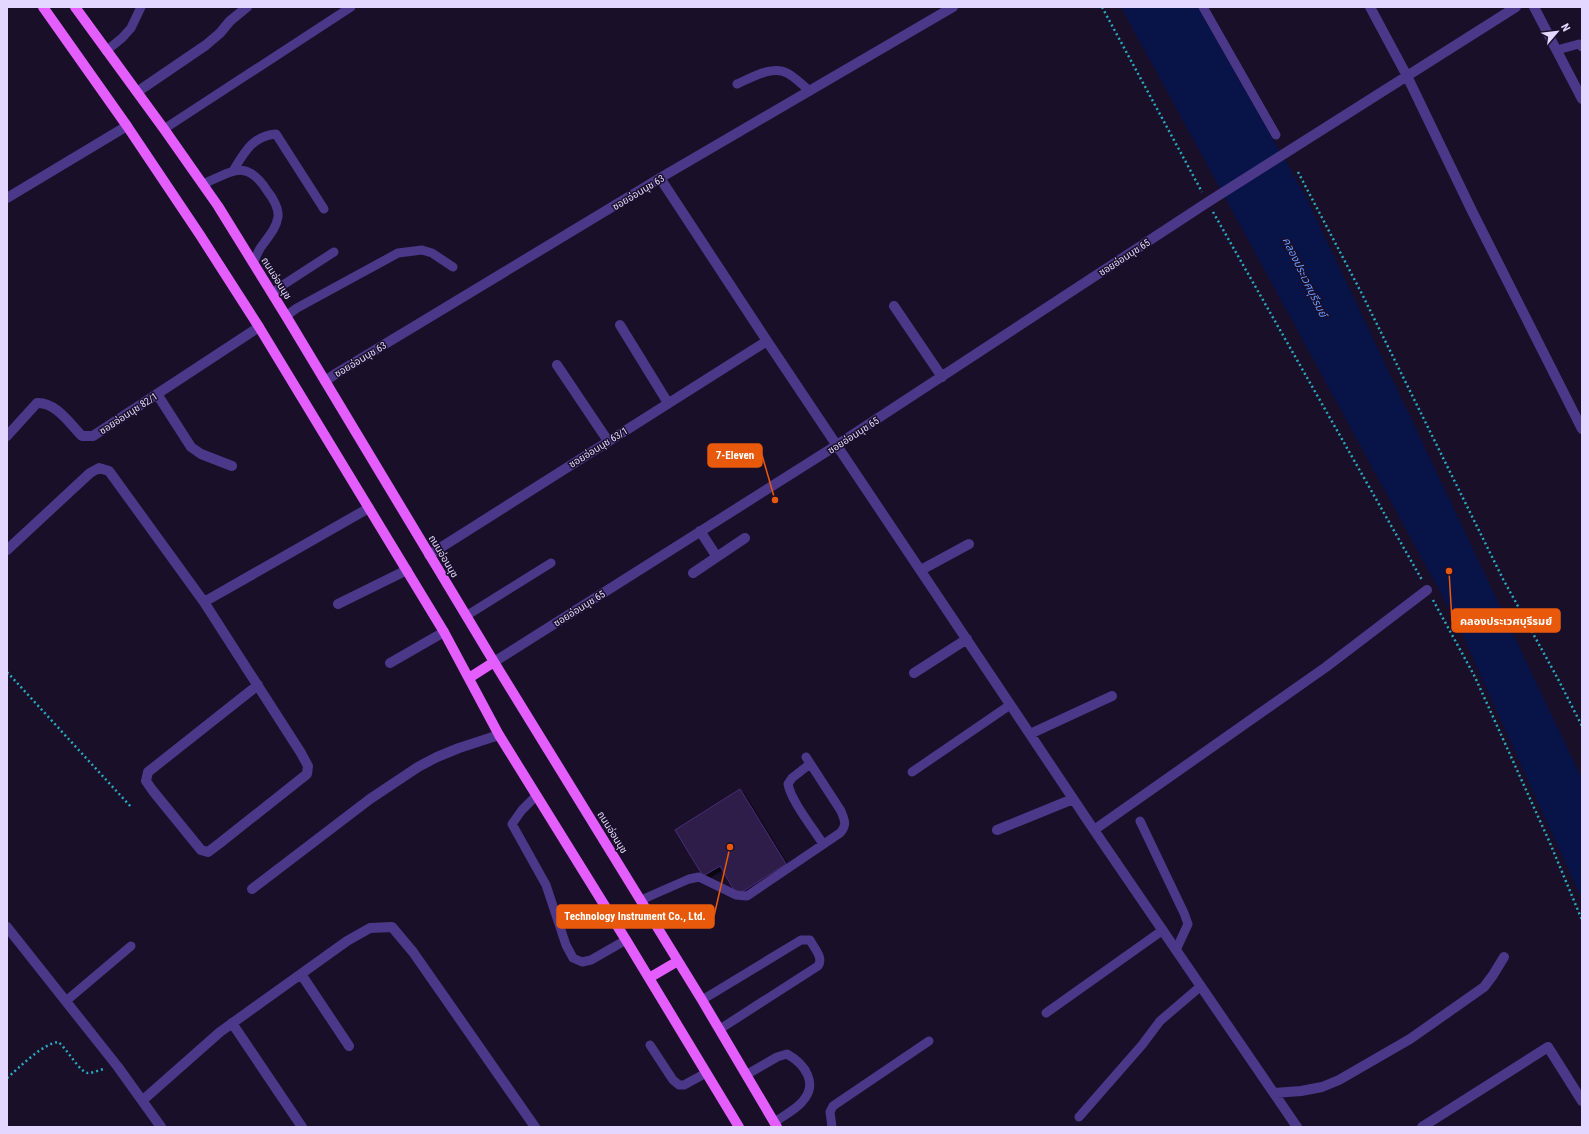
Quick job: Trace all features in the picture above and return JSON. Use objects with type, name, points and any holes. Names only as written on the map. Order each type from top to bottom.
[{"type":"main road","points":[[42,7],[127,126],[259,327],[444,632],[499,735],[650,978],[739,1127]]},
{"type":"main road","name":"ถนนอ่อนนุช","points":[[75,7],[203,184],[254,264],[494,662],[720,1029],[776,1125]]},
{"type":"main road","points":[[469,678],[494,662]]},
{"type":"main road","points":[[650,978],[678,961]]},
{"type":"street","points":[[136,92],[206,45],[220,33],[230,21],[247,7]]},
{"type":"street","name":"ซอยอ่อนนุช 63","points":[[325,381],[336,372],[660,178],[953,7]]},
{"type":"street","points":[[1370,7],[1582,429]]},
{"type":"street","name":"ซอยอ่อนนุช 65","points":[[494,662],[837,445],[1208,202],[1516,7]]},
{"type":"street","points":[[1534,7],[1582,99]]},
{"type":"street","points":[[7,198],[127,126]]},
{"type":"street","points":[[660,178],[1073,799],[1297,1127]]},
{"type":"street","points":[[894,306],[942,377]]},
{"type":"street","points":[[620,325],[668,403]]},
{"type":"street","name":"ซอยอ่อนนุช 82/1","points":[[7,436],[37,403],[45,403],[54,408],[82,436],[93,436],[259,327]]},
{"type":"street","name":"ซอยอ่อนนุช 63/1","points":[[429,555],[767,341]]},
{"type":"street","points":[[557,365],[608,441]]},
{"type":"street","points":[[157,394],[191,447],[201,454],[232,466]]},
{"type":"street","points":[[7,550],[90,473],[99,468],[109,471],[204,602],[258,685],[308,766],[307,774],[208,852],[201,850],[146,781],[148,772],[258,685]]},
{"type":"street","points":[[204,602],[369,508]]},
{"type":"street","points":[[700,531],[717,557]]},
{"type":"street","points":[[693,573],[745,538]]},
{"type":"street","points":[[921,570],[969,544]]},
{"type":"street","points":[[338,604],[407,570]]},
{"type":"street","points":[[1094,830],[1326,667],[1427,590]]},
{"type":"street","points":[[390,663],[444,632]]},
{"type":"street","points":[[914,673],[967,639]]},
{"type":"street","points":[[1030,734],[1112,696]]},
{"type":"street","points":[[252,889],[370,798],[418,767],[459,748],[499,735]]},
{"type":"street","points":[[997,830],[1073,799]]},
{"type":"street","points":[[7,927],[143,1100],[161,1127]]},
{"type":"street","points":[[143,1100],[220,1032],[347,941],[370,928],[392,927],[413,952],[535,1127]]},
{"type":"street","points":[[1274,1093],[1301,1091],[1322,1087],[1338,1080],[1410,1039],[1484,987],[1504,957]]},
{"type":"street","points":[[301,974],[349,1046]]},
{"type":"street","points":[[232,1023],[302,1127]]},
{"type":"street","points":[[1422,1127],[1548,1047],[1582,1101]]},
{"type":"lane","points":[[106,51],[122,38],[131,28],[141,7]]},
{"type":"lane","points":[[164,129],[351,7]]},
{"type":"lane","points":[[1203,7],[1276,135]]},
{"type":"lane","points":[[1557,50],[1579,44],[1582,47]]},
{"type":"lane","points":[[737,84],[758,74],[774,71],[787,73],[810,91]]},
{"type":"lane","points":[[233,171],[249,146],[268,135],[276,134],[324,210]]},
{"type":"lane","points":[[203,184],[233,171],[241,170],[253,174],[270,194],[278,212],[278,219],[272,234],[260,248],[254,264]]},
{"type":"lane","points":[[286,316],[297,308],[398,253],[422,250],[432,253],[453,267]]},
{"type":"lane","points":[[272,294],[283,285],[334,252]]},
{"type":"lane","points":[[466,616],[551,563]]},
{"type":"lane","points":[[912,772],[1010,705]]},
{"type":"lane","points":[[641,900],[689,879],[699,878],[736,895],[747,896],[823,844],[844,828],[845,820],[841,811],[808,761],[788,784],[789,790],[823,844]]},
{"type":"lane","points":[[536,796],[522,810],[512,824],[546,886],[566,945],[573,958],[582,962],[591,960],[626,940]]},
{"type":"lane","points":[[1140,821],[1184,912],[1188,924],[1176,950]]},
{"type":"lane","points":[[1046,1013],[1163,930]]},
{"type":"lane","points":[[702,1000],[801,940],[810,940],[821,959],[821,963],[818,966],[720,1029]]},
{"type":"lane","points":[[66,1001],[131,946]]},
{"type":"lane","points":[[1079,1117],[1142,1045],[1160,1021],[1201,986]]},
{"type":"lane","points":[[832,1127],[830,1112],[833,1106],[928,1041]]},
{"type":"lane","points":[[650,1045],[673,1080],[679,1085],[684,1085],[706,1073]]},
{"type":"lane","points":[[746,1075],[777,1057],[787,1054],[798,1060],[806,1069],[810,1083],[807,1095],[802,1102],[776,1125]]},
{"type":"path","points":[[1102,7],[1208,202],[1475,678],[1550,843],[1582,920]]},
{"type":"path","points":[[1298,172],[1361,292],[1503,579],[1582,726]]},
{"type":"path","points":[[7,674],[8,673],[132,808]]},
{"type":"path","points":[[7,1078],[53,1042],[58,1042],[63,1046],[83,1072],[90,1073],[98,1070],[118,1068]]},
{"type":"water","points":[[1121,7],[1198,7],[1306,197],[1582,779],[1582,900],[1456,621]]},
{"type":"building","points":[[740,789],[786,864],[737,895],[720,866],[703,876],[675,830]]},
{"type":"place","name":"7-Eleven","points":[[775,500]]},
{"type":"place","name":"คลองประเวศบุรีรมย์","points":[[1449,571]]},
{"type":"place","name":"Technology Instrument Co., Ltd.","points":[[730,847]]}]
